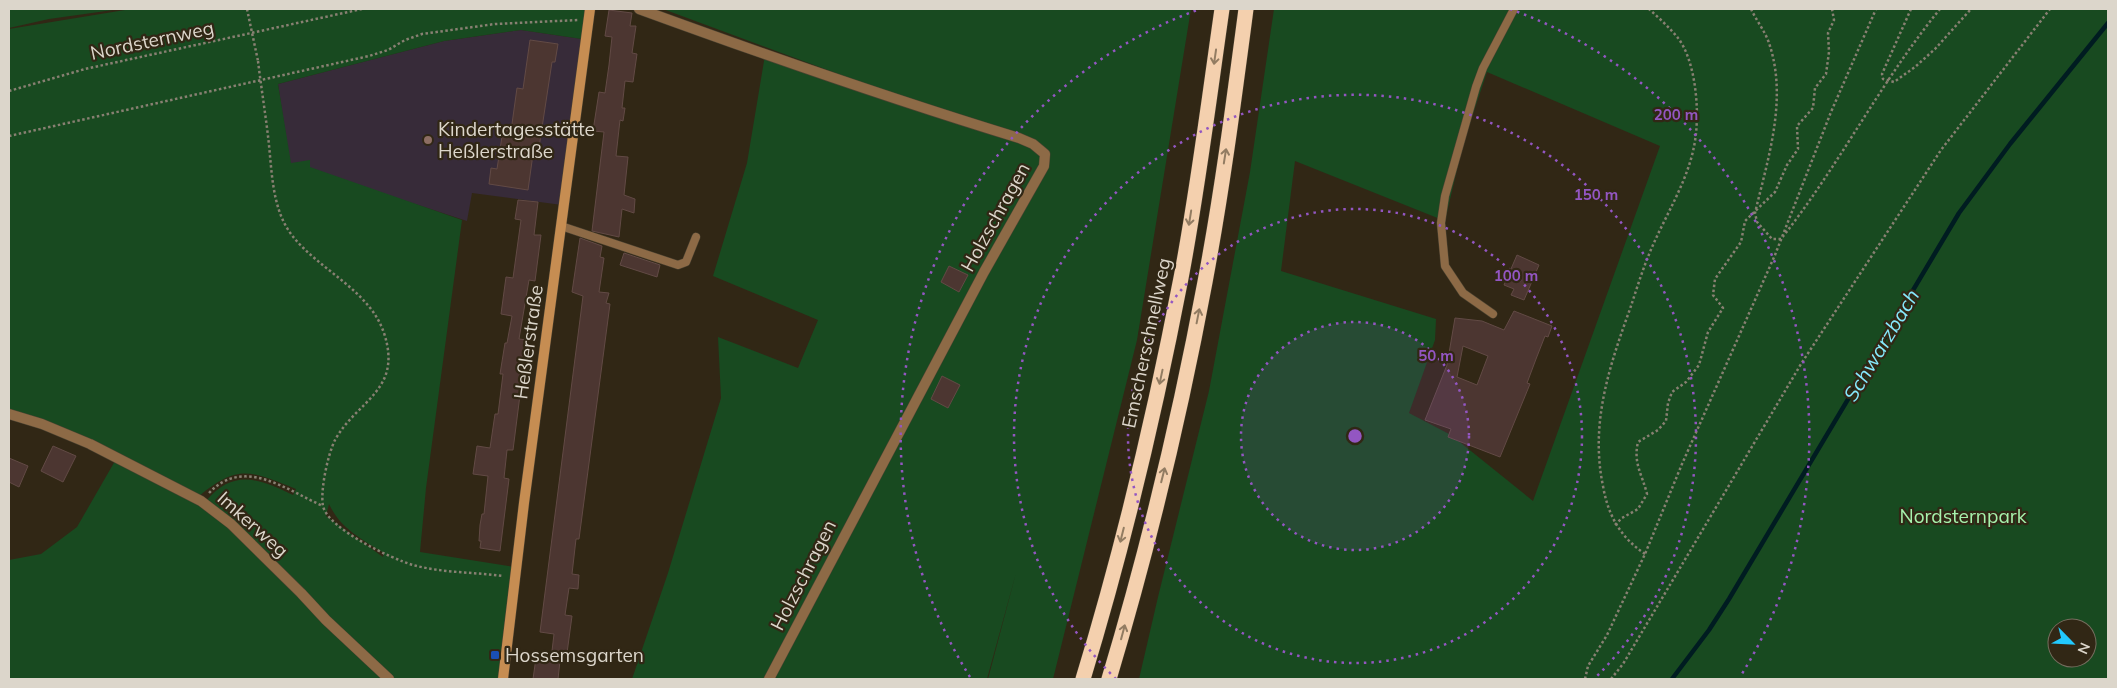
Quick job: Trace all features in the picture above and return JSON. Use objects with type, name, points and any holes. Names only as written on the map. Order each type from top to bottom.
[{"type":"highway","name":"Emscherschnellweg","points":[[1083,679],[1099,627],[1158,392],[1181,277],[1222,9]]},
{"type":"highway","points":[[1109,679],[1125,625],[1178,416],[1206,280],[1246,9]]},
{"type":"street","name":"Heßlerstraße","points":[[502,679],[590,9]]},
{"type":"street","name":"Holzschragen","points":[[639,9],[858,87],[1019,138],[1033,144],[1045,154],[1044,166],[984,272],[769,679]]},
{"type":"street","name":"Imkerweg","points":[[9,414],[42,424],[90,444],[201,501],[231,524],[326,620],[389,679]]},
{"type":"lane","points":[[1493,314],[1463,293],[1445,266],[1441,223],[1445,196],[1476,87],[1483,68],[1514,9]]},
{"type":"lane","points":[[561,226],[672,265],[686,262],[696,236]]},
{"type":"path","points":[[247,9],[258,61],[277,204],[286,227],[311,256],[368,306],[380,322],[386,343],[386,369],[379,389],[340,432],[331,448],[326,466],[323,506]]},
{"type":"path","name":"Nordsternweg","points":[[9,91],[85,69],[362,9]]},
{"type":"path","points":[[1645,554],[1631,545],[1615,525],[1606,504],[1598,464],[1597,438],[1600,408],[1606,380],[1620,336],[1650,252],[1692,159],[1697,133],[1694,77],[1687,53],[1678,38],[1649,9]]},
{"type":"path","points":[[1751,9],[1769,42],[1776,76],[1777,112],[1755,213],[1757,222],[1766,234],[1772,239],[1781,239]]},
{"type":"path","points":[[1615,525],[1622,518],[1638,509],[1647,494],[1643,478],[1634,457],[1638,442],[1658,430],[1666,421],[1668,403],[1672,392],[1686,382],[1699,365],[1708,332],[1723,308],[1713,294],[1715,279],[1741,242],[1745,221],[1775,192],[1787,165],[1798,149],[1797,126],[1813,108],[1815,88],[1826,74],[1829,52],[1828,33],[1834,20],[1832,9]]},
{"type":"path","points":[[1585,679],[1588,666],[1607,635],[1645,554],[1682,464],[1781,239],[1831,112],[1876,9]]},
{"type":"path","points":[[1911,9],[1899,32],[1882,74],[1883,79],[1887,81],[1894,82],[1915,67],[1935,49],[1970,9]]},
{"type":"path","points":[[1781,239],[1820,187],[1887,81],[1940,9]]},
{"type":"path","points":[[1611,679],[1623,664],[1801,364],[1941,150],[2050,9]]},
{"type":"path","points":[[9,136],[369,56],[388,50],[405,40],[422,34],[495,24],[549,20],[588,21]]},
{"type":"path","points":[[201,501],[222,482],[240,475],[249,476],[281,486],[323,506],[333,520],[347,532],[390,557],[430,569],[516,577]]},
{"type":"shaded area","name":"Kindertagesstätte Heßlerstraße","points":[[521,30],[582,39],[562,205],[472,193],[467,221],[290,163],[278,84],[444,41]]},
{"type":"green space","points":[[9,9],[120,9],[49,19],[9,28]]},
{"type":"green space","points":[[131,9],[586,9],[582,39],[521,30],[444,41],[278,84],[291,163],[310,160],[310,167],[462,220],[426,488],[420,552],[515,567],[501,679],[391,679],[206,501],[216,491],[237,480],[258,481],[293,495],[296,489],[267,478],[245,474],[224,479],[198,497],[9,410],[9,29]],"holes":[[[329,504],[339,520],[352,532],[384,553],[383,557],[326,516]]]},
{"type":"green space","points":[[663,9],[1191,9],[1137,340],[1053,679],[988,679],[1016,573],[987,679],[632,679],[668,573],[721,398],[718,337],[798,368],[818,320],[713,276],[747,163],[765,55],[941,112]]},
{"type":"green space","name":"Nordsternpark","points":[[1274,9],[2108,9],[2108,679],[1139,679],[1209,391],[1250,172]],"holes":[[[1487,72],[1660,146],[1533,501],[1451,435],[1409,413],[1435,340],[1436,319],[1281,271],[1295,161],[1445,221],[1463,144]]]},
{"type":"green space","points":[[115,461],[199,505],[229,528],[387,679],[9,679],[9,560],[41,554],[77,527]]},
{"type":"building","points":[[609,10],[632,13],[630,26],[636,26],[632,53],[637,54],[633,82],[625,81],[622,108],[625,108],[623,121],[620,120],[616,156],[628,157],[624,195],[635,199],[634,213],[622,209],[619,237],[592,231],[604,132],[593,131],[599,92],[605,93],[609,65],[612,37],[605,36]]},
{"type":"building","points":[[530,40],[558,44],[555,62],[552,62],[538,154],[533,154],[528,190],[489,184],[491,168],[497,169],[503,130],[511,131],[517,88],[523,89]]},
{"type":"building","points":[[518,200],[538,202],[534,235],[541,235],[535,281],[529,280],[519,339],[527,340],[513,450],[507,450],[504,478],[509,479],[500,551],[480,548],[480,525],[482,514],[484,514],[488,476],[473,474],[477,446],[490,448],[495,414],[498,414],[503,374],[500,374],[512,316],[501,314],[506,277],[513,278],[521,220],[515,219]]},
{"type":"building","points":[[580,238],[602,246],[600,257],[604,258],[599,292],[609,293],[606,303],[610,304],[579,539],[576,539],[572,574],[579,575],[578,589],[569,588],[565,615],[572,616],[567,653],[552,651],[554,634],[540,632],[583,296],[572,292]]},
{"type":"building","points":[[624,253],[660,265],[657,277],[620,265]]},
{"type":"building","points":[[1517,255],[1539,265],[1524,300],[1511,295],[1514,289],[1504,285]]},
{"type":"building","points":[[949,266],[968,275],[959,292],[941,282]]},
{"type":"building","points":[[1514,311],[1552,326],[1548,337],[1545,336],[1527,383],[1530,384],[1500,457],[1448,437],[1451,429],[1425,420],[1447,365],[1455,318],[1482,321],[1504,330]],"holes":[[[1463,346],[1488,356],[1477,385],[1457,377]]]},
{"type":"building","points":[[942,376],[960,385],[948,408],[931,399]]},
{"type":"building","points":[[53,446],[76,456],[63,482],[41,471]]},
{"type":"building","points":[[9,458],[28,466],[19,487],[9,482]]},
{"type":"building","points":[[536,658],[560,661],[558,679],[533,679]]},
{"type":"waterway","name":"Schwarzbach","points":[[1672,679],[1709,630],[1729,599],[1959,213],[2010,144],[2108,23]]},
{"type":"place","name":"Kindertagesstätte Heßlerstraße","points":[[428,140]]},
{"type":"place","name":"Hossemsgarten","points":[[495,655]]}]
